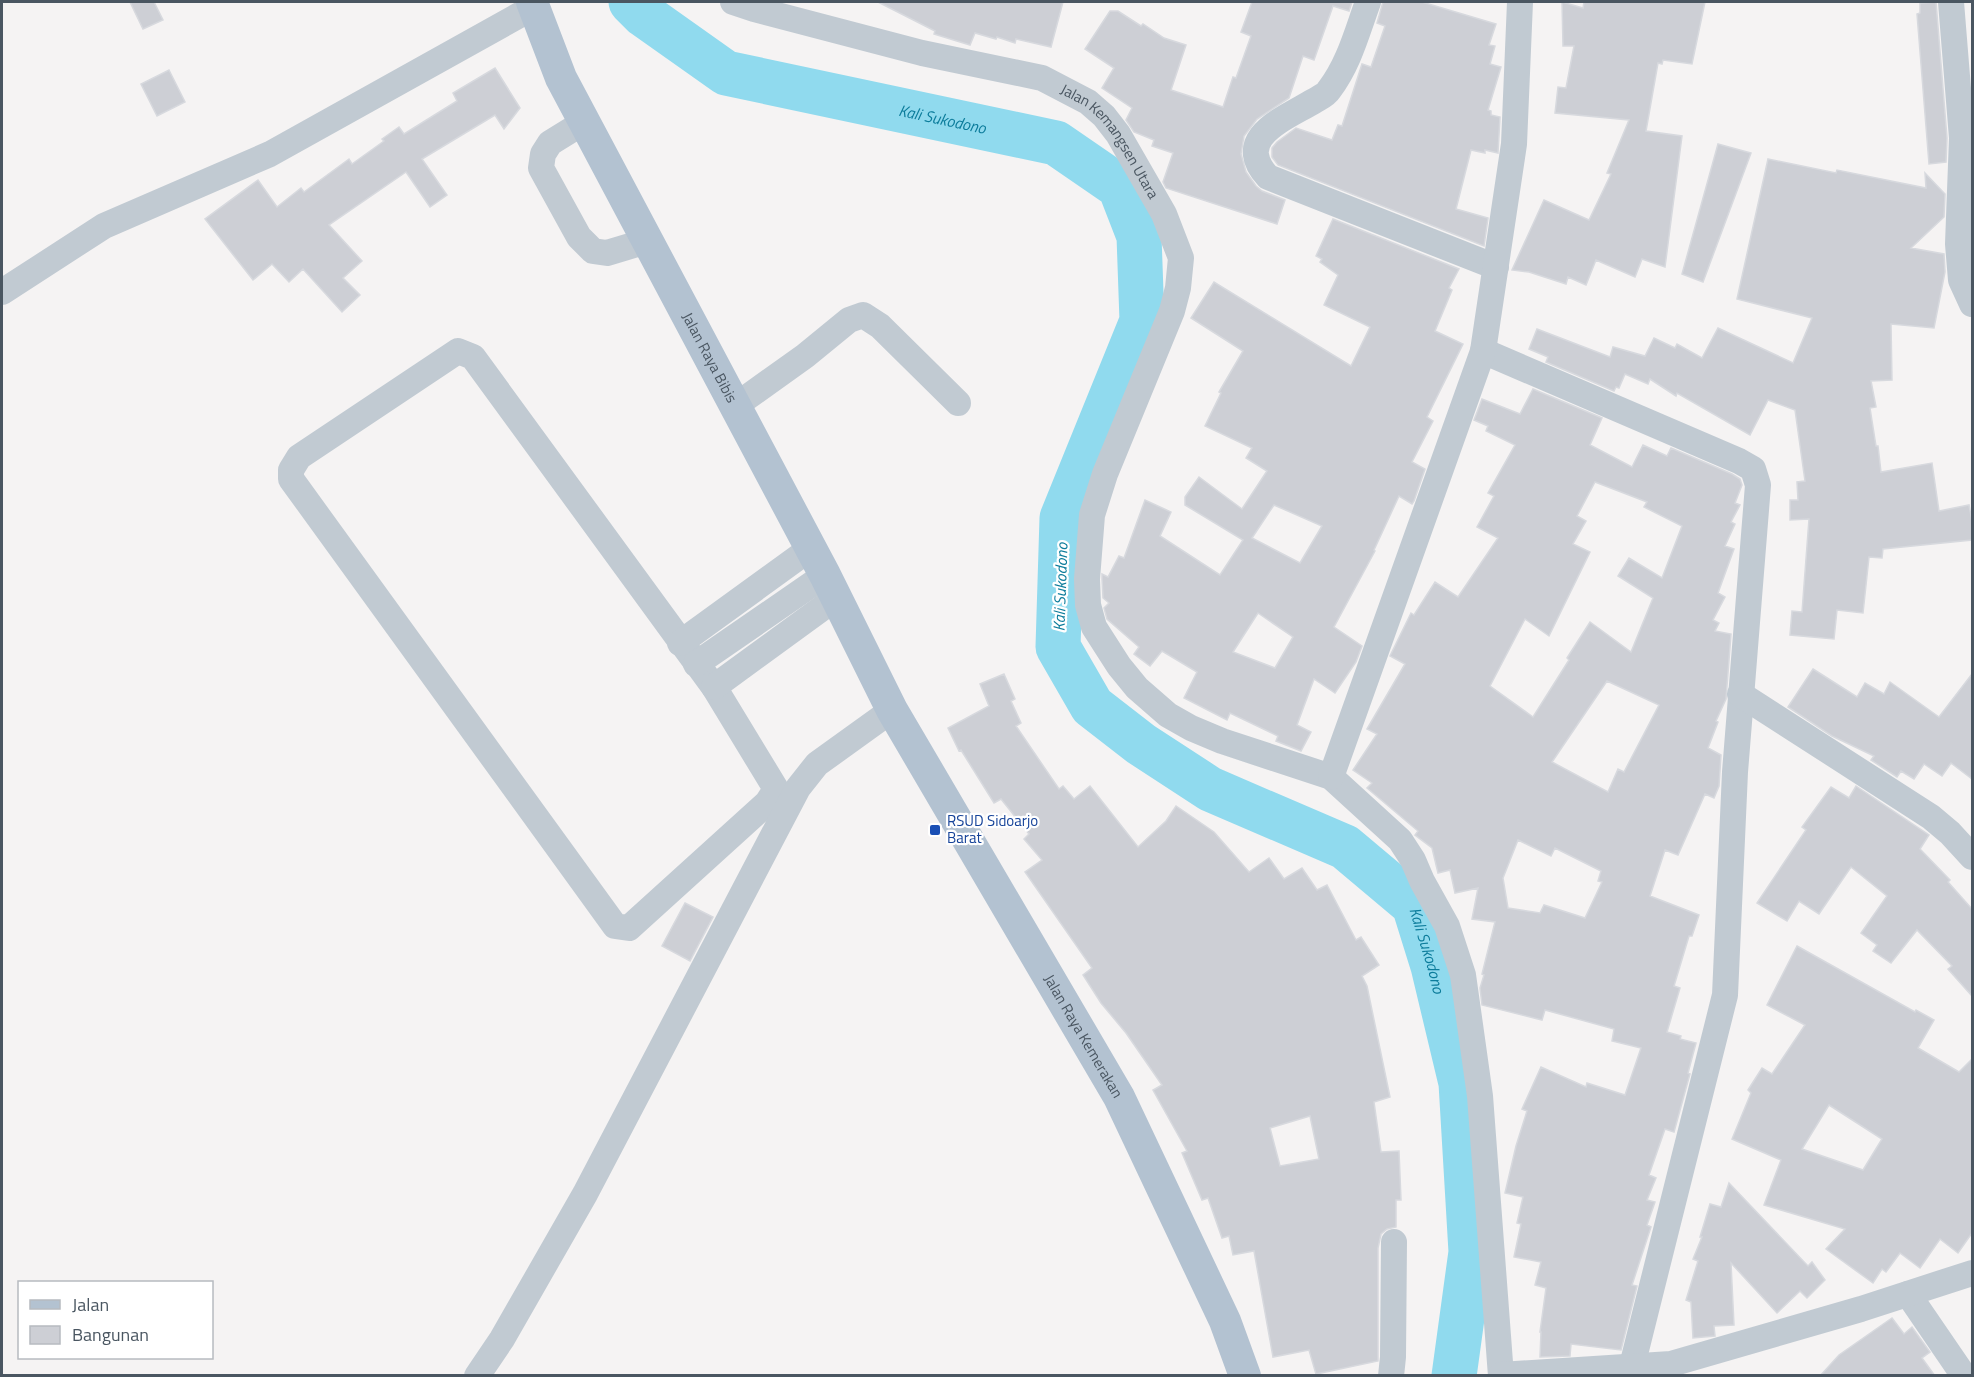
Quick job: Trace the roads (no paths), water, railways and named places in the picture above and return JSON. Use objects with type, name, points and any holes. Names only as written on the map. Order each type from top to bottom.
[{"type":"main road","name":"Jalan Raya Bibis","points":[[533,4],[561,78],[824,574],[892,710]]},
{"type":"main road","name":"Jalan Raya Kemerakan","points":[[892,710],[1119,1097],[1225,1321],[1245,1376]]},
{"type":"street","points":[[1368,2],[1349,56],[1328,92],[1266,130],[1256,144],[1254,156],[1268,177],[1496,267]]},
{"type":"street","points":[[1520,2],[1514,144],[1483,351],[1331,777],[1400,840],[1413,860],[1447,927],[1462,975],[1481,1107],[1501,1375],[1651,1369],[1972,1273]]},
{"type":"street","points":[[1951,2],[1962,138],[1958,244],[1962,280],[1972,304]]},
{"type":"street","points":[[2,292],[104,226],[270,154],[533,4]]},
{"type":"street","name":"Jalan Kemangsen Utara","points":[[748,4],[922,53],[1042,78],[1088,102],[1104,116],[1118,134],[1164,214],[1181,258],[1178,288],[1172,311],[1105,474],[1092,515],[1087,579],[1088,605],[1094,627],[1119,666],[1137,688],[1168,715],[1191,728],[1266,757],[1331,777]]},
{"type":"street","points":[[584,122],[550,143],[543,154],[541,168],[579,237],[593,250],[608,253],[647,241]]},
{"type":"street","points":[[735,406],[805,356],[849,320],[863,315],[880,326],[958,403]]},
{"type":"street","points":[[458,351],[473,357],[696,664],[714,687],[776,789],[766,802],[629,928],[615,926],[291,479],[291,470],[299,457],[458,351]]},
{"type":"street","points":[[1483,351],[1739,461],[1752,469],[1758,485],[1734,784],[1725,995],[1651,1369]]},
{"type":"street","points":[[680,643],[824,574]]},
{"type":"street","points":[[696,664],[824,574]]},
{"type":"street","points":[[714,687],[824,574]]},
{"type":"street","points":[[1740,694],[1931,817],[1950,833],[1972,857]]},
{"type":"street","points":[[477,1376],[502,1339],[585,1194],[798,788],[817,764],[892,710]]},
{"type":"street","points":[[1391,1376],[1394,1357],[1394,1242]]},
{"type":"street","points":[[1908,1294],[1964,1376]]},
{"type":"waterway","name":"Kali Sukodono","points":[[631,2],[644,15],[726,73],[1056,143],[1120,187],[1139,236],[1142,321],[1062,518],[1058,647],[1092,706],[1141,744],[1210,789],[1345,847],[1414,905],[1433,966],[1461,1083],[1471,1252],[1454,1376]]},
{"type":"place","name":"RSUD Sidoarjo Barat","points":[[935,830]]}]
